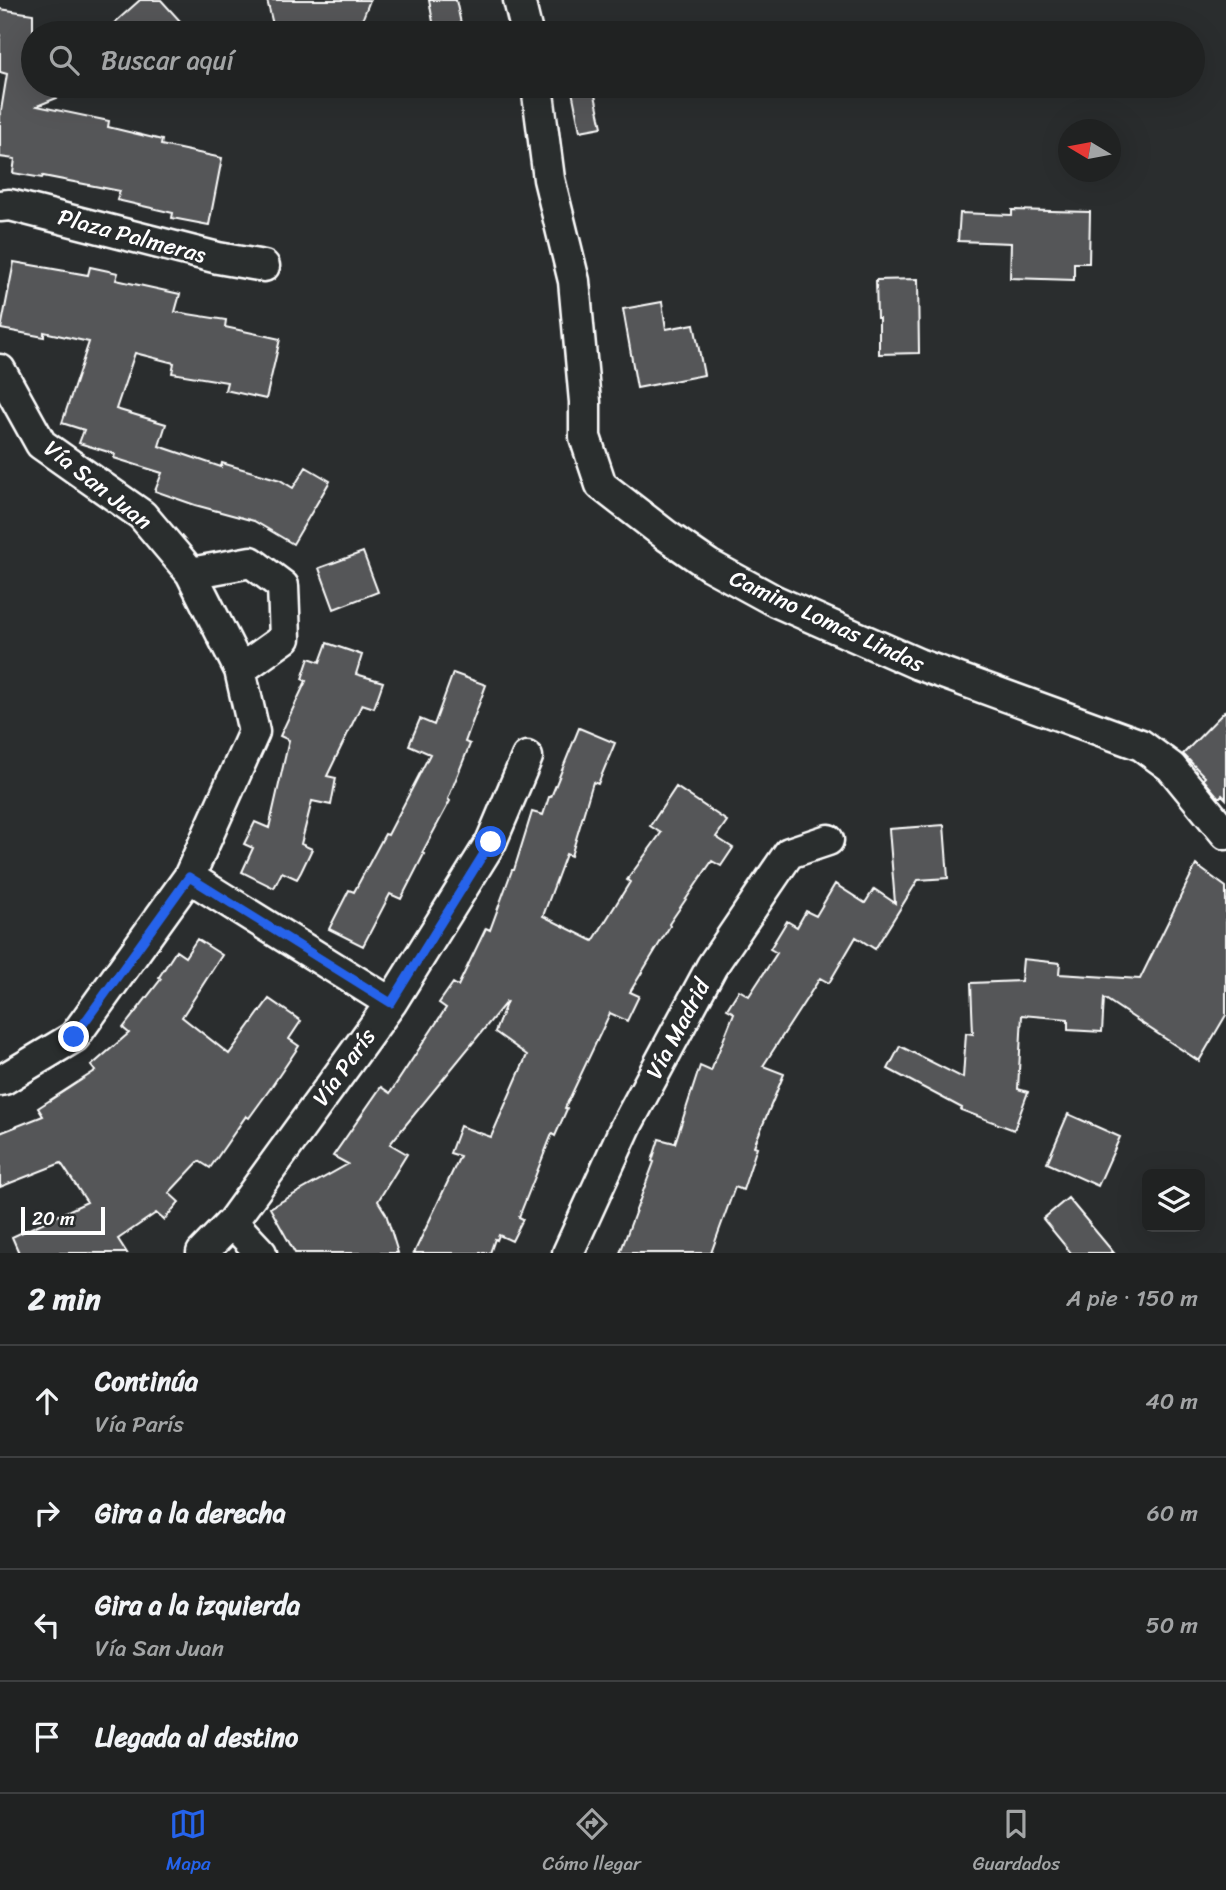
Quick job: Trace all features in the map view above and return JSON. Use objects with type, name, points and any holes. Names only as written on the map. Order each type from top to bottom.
[{"type":"street","points":[[519,0],[524,21]]},
{"type":"street","name":"Camino Lomas Lindas","points":[[539,98],[549,179],[574,281],[585,402],[585,437],[601,485],[709,565],[775,601],[918,664],[1141,745],[1171,767],[1224,829]]},
{"type":"street","name":"Plaza Palmeras","points":[[0,206],[10,205],[218,258],[264,266]]},
{"type":"street","name":"Vía San Juan","points":[[0,370],[41,444],[142,515],[191,573],[240,670],[254,732],[189,877],[74,1037],[0,1080]]},
{"type":"street","points":[[191,573],[251,562],[283,586],[285,638],[240,670]]},
{"type":"street","name":"Vía París","points":[[202,1253],[232,1222],[391,1003],[491,842],[527,757]]},
{"type":"street","name":"Vía Madrid","points":[[568,1253],[626,1126],[712,966],[789,853],[828,840]]},
{"type":"street","points":[[189,877],[391,1003]]},
{"type":"street","points":[[232,1222],[261,1253]]},
{"type":"building","points":[[140,0],[161,0],[180,21],[116,21]]},
{"type":"building","points":[[267,0],[370,0],[362,21],[272,21]]},
{"type":"building","points":[[429,0],[456,0],[460,21],[433,21]]},
{"type":"building","points":[[0,9],[33,14],[33,21],[21,21],[21,98],[57,98],[37,106],[109,121],[108,127],[162,140],[161,145],[222,158],[209,225],[172,218],[173,213],[117,200],[120,191],[13,173],[15,159],[0,157],[0,117],[7,74],[0,72]]},
{"type":"building","points":[[573,98],[596,98],[602,127],[580,131]]},
{"type":"building","points":[[1012,210],[1090,212],[1089,263],[1074,263],[1074,280],[1010,278],[1011,243],[958,241],[960,213],[1012,215]]},
{"type":"building","points":[[14,262],[88,275],[90,267],[118,273],[116,280],[180,294],[175,312],[226,320],[225,327],[280,339],[266,399],[225,390],[227,382],[172,373],[174,363],[135,353],[116,409],[166,424],[159,446],[221,467],[222,463],[280,480],[293,488],[306,467],[330,481],[293,544],[254,521],[155,491],[162,473],[114,458],[115,454],[79,443],[84,430],[62,423],[89,342],[44,332],[44,337],[1,329]]},
{"type":"building","points":[[918,279],[919,353],[879,354],[876,280]]},
{"type":"building","points":[[662,302],[666,329],[694,324],[704,375],[637,388],[623,309]]},
{"type":"building","points":[[363,552],[378,592],[334,609],[319,568]]},
{"type":"building","points":[[327,643],[362,655],[356,674],[383,682],[374,708],[362,704],[327,776],[336,778],[331,805],[312,801],[301,844],[312,849],[301,872],[297,879],[282,872],[274,888],[242,872],[253,848],[244,844],[255,822],[269,828],[289,740],[280,736],[306,681],[302,679],[309,658],[320,662]]},
{"type":"building","points":[[453,673],[486,685],[465,742],[470,744],[448,799],[450,801],[401,899],[390,894],[363,946],[329,929],[349,890],[354,892],[385,834],[388,835],[430,754],[409,745],[420,719],[434,725]]},
{"type":"building","points":[[1226,710],[1226,799],[1222,795],[1219,798],[1203,779],[1205,777],[1183,754]]},
{"type":"building","points":[[579,728],[615,743],[598,784],[593,782],[571,856],[566,854],[543,916],[593,941],[630,882],[627,880],[661,833],[650,826],[676,787],[727,821],[716,837],[733,848],[721,866],[712,861],[669,924],[630,992],[639,996],[627,1021],[610,1013],[565,1108],[567,1109],[555,1136],[552,1134],[519,1217],[523,1219],[512,1241],[499,1235],[490,1253],[414,1253],[460,1156],[450,1153],[460,1126],[491,1137],[527,1055],[495,1032],[507,1001],[390,1144],[407,1154],[378,1201],[386,1214],[398,1253],[295,1253],[270,1208],[348,1164],[333,1156],[381,1087],[390,1093],[446,1008],[439,1003],[453,983],[458,986],[486,928],[490,930],[514,870],[532,812],[543,815]]},
{"type":"building","points":[[944,825],[948,878],[918,880],[875,949],[856,937],[829,983],[820,978],[763,1066],[784,1074],[754,1146],[757,1147],[743,1190],[735,1187],[711,1253],[620,1253],[654,1162],[652,1161],[659,1139],[675,1143],[700,1066],[711,1071],[734,1013],[727,1009],[739,990],[749,996],[777,953],[770,949],[787,921],[797,927],[806,911],[816,916],[835,884],[865,903],[874,889],[895,903],[889,829]]},
{"type":"building","points":[[1196,865],[1226,887],[1226,1015],[1199,1061],[1104,998],[1102,1032],[1068,1030],[1068,1019],[1022,1015],[1018,1089],[1028,1092],[1014,1130],[961,1110],[962,1108],[888,1069],[900,1046],[963,1078],[966,1033],[973,1034],[971,983],[1021,981],[1023,959],[1060,963],[1059,974],[1140,979]]},
{"type":"building","points":[[197,939],[222,955],[182,1017],[229,1054],[269,999],[301,1021],[289,1039],[299,1046],[210,1168],[199,1161],[169,1193],[179,1202],[164,1220],[156,1213],[118,1239],[127,1253],[19,1253],[12,1237],[87,1202],[61,1163],[0,1187],[0,1133],[43,1116],[38,1108],[95,1071],[91,1066],[129,1033],[123,1028],[161,979],[159,977],[176,951],[185,957]]},
{"type":"building","points":[[1068,1114],[1120,1137],[1098,1186],[1047,1163]]},
{"type":"building","points":[[1068,1198],[1114,1253],[1071,1253],[1043,1219]]},
{"type":"route","points":[[74,1037],[189,877],[391,1003],[491,842]]}]
